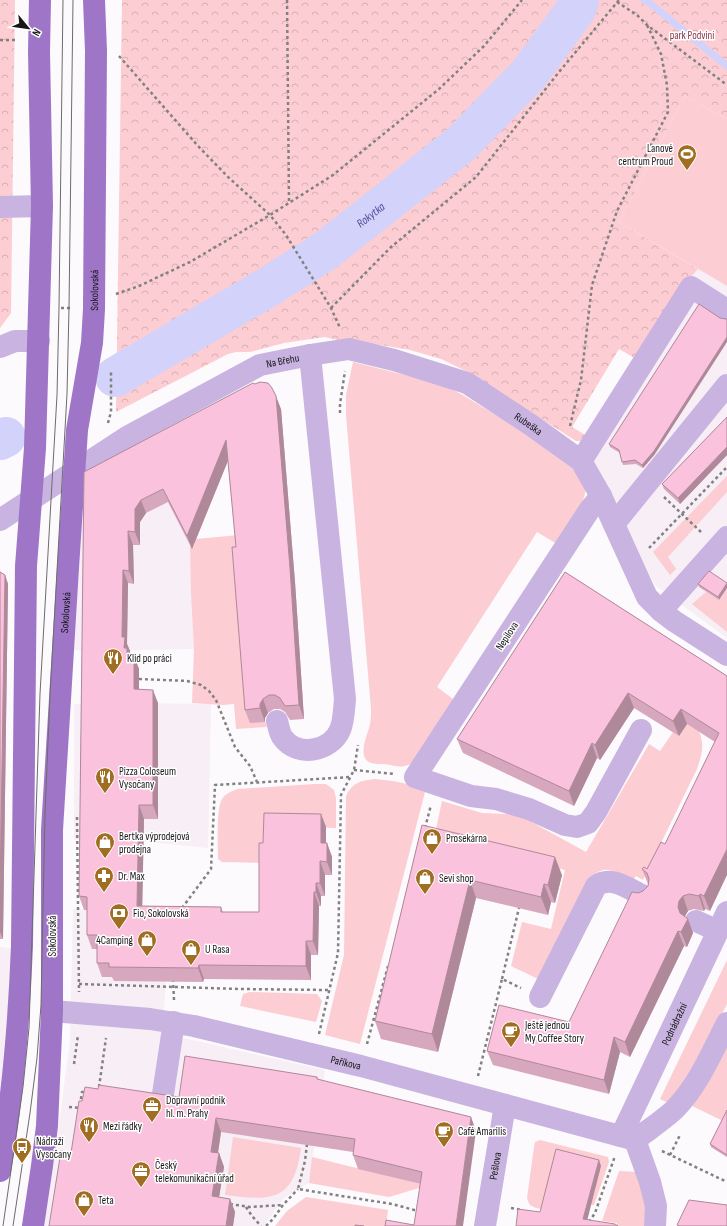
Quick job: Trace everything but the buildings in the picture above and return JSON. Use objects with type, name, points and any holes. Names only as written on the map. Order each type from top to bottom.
[{"type":"main road","points":[[0,1171],[14,1074],[20,1009],[26,566],[35,448],[40,307],[42,206],[39,52],[40,0]]},
{"type":"main road","name":"Sokolovská","points":[[33,1226],[45,1145],[52,1011],[52,830],[75,471],[79,412],[92,343],[94,309],[96,51],[94,0]]},
{"type":"street","points":[[0,207],[42,206]]},
{"type":"street","points":[[581,461],[691,287],[727,310]]},
{"type":"street","points":[[0,347],[15,341],[39,341]]},
{"type":"street","name":"Rubeška","points":[[310,356],[349,349],[394,360],[467,383],[531,425],[581,461],[601,496],[647,597],[661,611],[727,655]]},
{"type":"street","name":"Na Břehu","points":[[0,520],[127,437],[260,365],[310,356],[345,699],[341,729],[333,740],[322,748],[316,750],[305,750],[290,745],[279,731],[277,721]]},
{"type":"street","points":[[614,524],[727,385]]},
{"type":"street","name":"Nepilova","points":[[415,777],[590,509],[601,496]]},
{"type":"street","points":[[661,611],[727,537]]},
{"type":"street","points":[[415,777],[471,796],[496,799],[529,809],[565,825],[577,827],[588,823],[596,812],[641,730]]},
{"type":"street","points":[[540,997],[596,886],[602,882],[609,881],[642,895]]},
{"type":"street","name":"Podnádražní","points":[[624,1143],[727,912]]},
{"type":"street","points":[[696,921],[718,931]]},
{"type":"street","name":"Paříkova","points":[[52,1011],[174,1022],[194,1026],[314,1054],[505,1105],[624,1143]]},
{"type":"street","points":[[163,1094],[174,1022]]},
{"type":"street","points":[[656,1226],[656,1206],[650,1182],[624,1143],[662,1121],[689,1093],[727,1023]]},
{"type":"street","name":"Pešlova","points":[[485,1226],[505,1105]]},
{"type":"path","points":[[287,0],[289,202]]},
{"type":"path","points":[[112,296],[139,286],[190,262],[270,215],[333,175],[439,89],[484,46],[522,0]]},
{"type":"path","points":[[331,308],[391,247],[476,177],[559,72],[618,1],[637,15],[647,25],[727,85]]},
{"type":"path","points":[[564,449],[582,380],[592,285],[617,211],[668,112],[667,85],[661,54],[647,25]]},
{"type":"path","points":[[117,55],[198,146],[228,177],[270,215],[286,235],[312,280],[331,308],[349,349]]},
{"type":"path","points":[[40,307],[94,309]]},
{"type":"path","points":[[632,565],[727,467]]},
{"type":"path","points":[[681,514],[695,527]]},
{"type":"path","points":[[139,679],[187,681],[201,685],[209,691],[216,700],[235,747],[250,766],[257,782]]},
{"type":"path","points":[[354,770],[415,777]]},
{"type":"path","points":[[181,910],[211,869],[215,784],[351,777]]},
{"type":"path","points":[[314,1054],[338,953],[341,795]]},
{"type":"path","points":[[422,836],[424,828]]},
{"type":"path","points":[[477,1080],[520,908]]},
{"type":"path","points":[[361,1066],[388,965]]},
{"type":"path","points":[[502,979],[540,997]]},
{"type":"path","points":[[79,984],[329,990]]},
{"type":"path","points":[[99,1089],[106,1038]]},
{"type":"path","points":[[67,1106],[80,1108]]},
{"type":"path","points":[[583,1221],[590,1222],[596,1213],[624,1143]]},
{"type":"path","points":[[266,1226],[298,1189],[304,1167],[307,1144]]},
{"type":"path","points":[[658,1149],[727,1182]]},
{"type":"path","points":[[298,1189],[392,1204],[422,1212]]},
{"type":"path","points":[[225,1203],[246,1206],[283,1205]]},
{"type":"path","points":[[488,1204],[526,1211]]},
{"type":"path","points":[[246,1206],[260,1226]]},
{"type":"shaded area","points":[[698,269],[727,286],[727,638],[656,586],[580,449],[690,278]]},
{"type":"shaded area","points":[[191,432],[217,487],[194,545],[190,546],[194,649],[74,650],[85,477]]},
{"type":"shaded area","points":[[74,704],[211,704],[208,848],[140,841],[74,840]]},
{"type":"shaded area","points":[[73,909],[96,910],[166,920],[166,981],[162,1035],[188,1039],[325,1070],[309,1183],[284,1198],[264,1226],[44,1226],[70,1041]]},
{"type":"shaded area","points":[[0,947],[14,949],[0,1089]]},
{"type":"green space","points":[[0,0],[15,0],[11,313],[0,328]]},
{"type":"green space","name":"park Podviní","points":[[122,0],[727,0],[727,119],[685,96],[619,222],[698,269],[690,278],[638,360],[619,349],[572,427],[587,436],[582,441],[576,441],[468,372],[441,359],[410,350],[381,345],[353,344],[325,337],[284,343],[250,352],[236,352],[228,354],[116,412]]},
{"type":"green space","name":"Lanové centrum Proud","points":[[685,96],[727,119],[727,286],[619,222]]},
{"type":"green space","points":[[353,362],[441,384],[461,394],[517,428],[573,469],[586,489],[582,505],[557,544],[537,532],[437,687],[453,699],[417,760],[404,766],[371,763],[364,755],[364,744],[370,722],[371,709],[346,415],[346,395]]},
{"type":"green space","points":[[727,476],[727,492],[668,557],[676,569],[670,575],[653,552]]},
{"type":"green space","points":[[239,535],[250,722],[265,721],[267,727],[236,729],[234,704],[223,705],[192,703],[194,649],[190,546],[194,546],[196,539]]},
{"type":"green space","points":[[727,588],[727,632],[692,604],[706,592],[719,600]]},
{"type":"green space","points":[[692,715],[701,736],[702,753],[700,760],[643,880],[636,876],[633,880],[610,870],[600,871],[595,874],[589,879],[538,979],[511,966],[522,922],[551,929],[565,870],[489,851],[436,829],[442,801],[482,813],[505,814],[510,809],[586,852],[649,744],[660,751],[673,732],[679,736]]},
{"type":"green space","points":[[375,779],[426,788],[360,1044],[325,1035],[344,955],[346,796],[354,785]]},
{"type":"green space","points":[[326,784],[334,790],[336,798],[336,828],[307,827],[263,836],[262,863],[222,862],[218,859],[219,811],[220,804],[225,795],[238,789]]},
{"type":"green space","points":[[727,960],[727,1004],[694,1069],[670,1104],[660,1099]]},
{"type":"green space","points":[[250,992],[317,994],[322,1001],[316,1022],[240,1006],[243,994]]},
{"type":"green space","points":[[727,1040],[727,1157],[711,1147],[723,1121],[688,1104]]},
{"type":"green space","points":[[233,1137],[301,1148],[298,1166],[293,1179],[286,1188],[278,1194],[267,1197],[255,1198],[225,1195]]},
{"type":"green space","points":[[540,1140],[608,1157],[609,1162],[594,1205],[544,1209],[530,1205],[527,1198],[534,1147],[535,1142]]},
{"type":"green space","points":[[312,1157],[421,1184],[419,1188],[389,1197],[309,1183]]},
{"type":"green space","points":[[619,1171],[638,1172],[643,1182],[648,1226],[617,1226],[617,1223],[602,1221]]},
{"type":"green space","points":[[306,1197],[388,1210],[386,1226],[275,1226],[287,1211]]},
{"type":"waterway","name":"Rokytka","points":[[115,377],[268,287],[325,251],[462,143],[528,75],[577,8],[579,0]]},
{"type":"waterway","points":[[644,0],[727,66]]},
{"type":"waterway","name":"Rokytka","points":[[0,440],[6,437]]},
{"type":"tram line","points":[[3,1226],[23,1087],[29,1028],[40,694],[57,395],[63,0]]},
{"type":"tram line","points":[[13,1226],[37,1058],[41,1005],[45,813],[50,695],[67,394],[73,0]]},
{"type":"place","name":"Lanové centrum Proud","points":[[687,171]]},
{"type":"place","name":"Klid po práci","points":[[113,675]]},
{"type":"place","name":"Pizza Coloseum Vysočany","points":[[105,794]]},
{"type":"place","name":"Prosekárna","points":[[432,855]]},
{"type":"place","name":"Bertka výprodejová prodejna","points":[[105,859]]},
{"type":"place","name":"Dr. Max","points":[[104,893]]},
{"type":"place","name":"Sevi shop","points":[[425,895]]},
{"type":"place","name":"Fio, Sokolovská","points":[[119,930]]},
{"type":"place","name":"4Camping","points":[[147,957]]},
{"type":"place","name":"U Rasa","points":[[191,966]]},
{"type":"place","name":"Ještě jednou My Coffee Story","points":[[511,1048]]},
{"type":"place","name":"Dopravní podnik hl. m. Prahy","points":[[152,1123]]},
{"type":"place","name":"Mezi řádky","points":[[89,1143]]},
{"type":"place","name":"Café Amarilis","points":[[444,1148]]},
{"type":"place","name":"Nádraží Vysočany","points":[[22,1164]]},
{"type":"place","name":"Český telekomunikační úřad","points":[[141,1188]]},
{"type":"place","name":"Teta","points":[[84,1217]]}]
